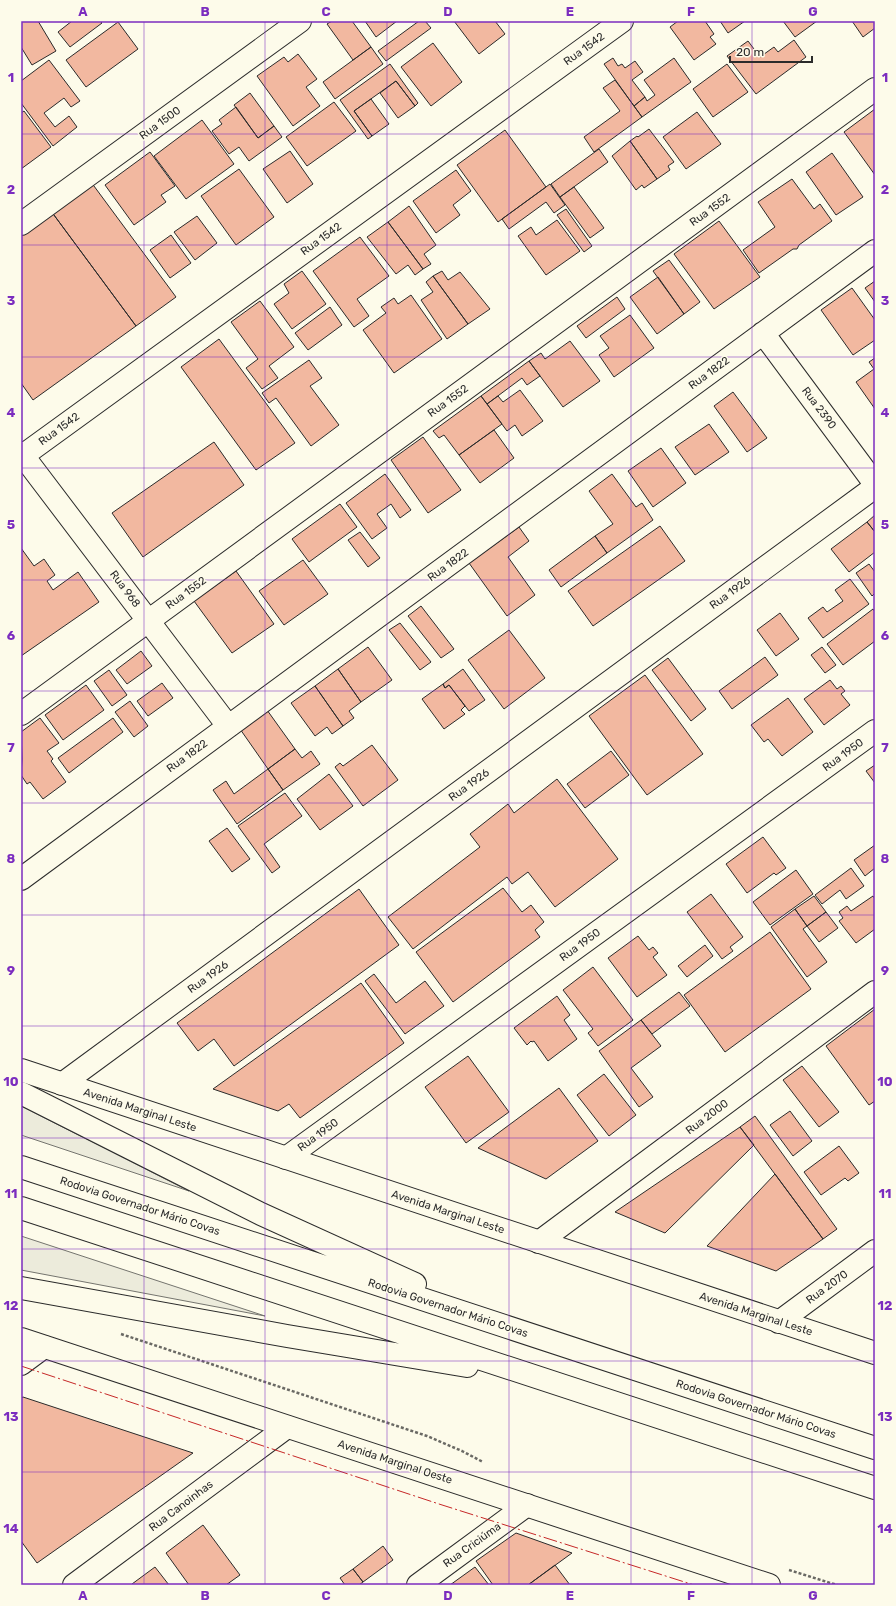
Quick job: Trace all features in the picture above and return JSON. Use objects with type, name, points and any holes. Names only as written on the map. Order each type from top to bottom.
[{"type":"main road","name":"Rua 1500","points":[[21,224],[300,21]]},
{"type":"main road","name":"Rua 1542","points":[[22,455],[622,21]]},
{"type":"main road","name":"Rua 1552","points":[[21,714],[875,89]]},
{"type":"main road","name":"Rua 1822","points":[[21,879],[875,251]]},
{"type":"main road","name":"Rua 2390","points":[[763,333],[875,485]]},
{"type":"main road","name":"Rua 968","points":[[22,455],[228,726]]},
{"type":"main road","name":"Rua 1926","points":[[62,1084],[875,485]]},
{"type":"main road","name":"Rua 1950","points":[[286,1158],[875,732]]},
{"type":"main road","name":"Rua 2000","points":[[539,1242],[875,992]]},
{"type":"main road","name":"Avenida Marginal Leste","points":[[21,1070],[875,1353]]},
{"type":"main road","points":[[21,1093],[261,1214],[520,1331]]},
{"type":"main road","name":"Rodovia Governador Mário Covas","points":[[21,1167],[875,1448]]},
{"type":"main road","points":[[21,1208],[875,1488]]},
{"type":"main road","name":"Rua 2070","points":[[779,1322],[875,1251]]},
{"type":"main road","points":[[21,1288],[287,1336],[536,1377]]},
{"type":"main road","name":"Avenida Marginal Oeste","points":[[21,1339],[769,1585]]},
{"type":"main road","points":[[21,1364],[44,1347]]},
{"type":"main road","name":"Rua Canoinhas","points":[[74,1585],[287,1426]]},
{"type":"main road","name":"Rua Criciúma","points":[[418,1585],[527,1505]]},
{"type":"path","points":[[121,1334],[427,1436],[462,1451],[487,1464]]},
{"type":"path","points":[[785,1568],[837,1585]]},
{"type":"shaded area","points":[[21,1106],[189,1191],[21,1135]]},
{"type":"shaded area","points":[[21,1236],[265,1316],[21,1270]]},
{"type":"building","points":[[21,21],[38,21],[56,51],[32,65],[21,47]]},
{"type":"building","points":[[72,21],[100,21],[102,23],[70,47],[58,32]]},
{"type":"building","points":[[332,21],[352,21],[371,47],[353,60],[327,24]]},
{"type":"building","points":[[365,21],[397,21],[376,37]]},
{"type":"building","points":[[419,21],[425,21],[431,28],[386,61],[378,51]]},
{"type":"building","points":[[454,21],[495,21],[505,34],[479,54]]},
{"type":"building","points":[[678,21],[705,21],[714,34],[710,37],[716,44],[694,60],[670,27]]},
{"type":"building","points":[[720,21],[745,21],[728,33]]},
{"type":"building","points":[[783,21],[817,21],[795,37]]},
{"type":"building","points":[[852,21],[875,21],[875,28],[863,37]]},
{"type":"building","points":[[118,22],[138,49],[86,87],[66,60]]},
{"type":"building","points":[[794,40],[806,57],[756,94],[727,56],[748,41],[760,57],[774,47],[778,52]]},
{"type":"building","points":[[433,43],[462,82],[431,106],[401,67]]},
{"type":"building","points":[[371,47],[383,64],[335,99],[323,82]]},
{"type":"building","points":[[298,54],[317,79],[306,87],[320,106],[293,126],[257,76],[284,57],[288,62]]},
{"type":"building","points":[[613,58],[618,66],[622,64],[625,68],[635,61],[643,72],[632,80],[645,97],[634,106],[604,64]]},
{"type":"building","points":[[674,58],[691,82],[642,117],[634,106],[645,97],[647,101],[655,95],[644,80]]},
{"type":"building","points":[[49,60],[80,101],[71,107],[64,98],[44,113],[55,127],[69,116],[77,127],[53,146],[21,103],[21,81]]},
{"type":"building","points":[[390,64],[418,103],[415,106],[396,81],[354,111],[372,136],[368,139],[340,100]]},
{"type":"building","points":[[727,64],[748,92],[713,117],[693,89]]},
{"type":"building","points":[[615,80],[642,117],[594,152],[584,137],[620,111],[603,88]]},
{"type":"building","points":[[396,81],[415,106],[398,118],[380,93]]},
{"type":"building","points":[[250,93],[274,126],[258,138],[234,105]]},
{"type":"building","points":[[371,99],[389,124],[372,136],[354,111]]},
{"type":"building","points":[[334,102],[356,131],[307,166],[286,137]]},
{"type":"building","points":[[236,107],[258,138],[274,126],[282,137],[249,161],[239,147],[229,154],[212,131],[222,124],[219,120]]},
{"type":"building","points":[[875,109],[875,175],[844,132]]},
{"type":"building","points":[[24,111],[51,147],[21,169],[21,113]]},
{"type":"building","points":[[697,112],[721,144],[686,169],[663,137]]},
{"type":"building","points":[[202,120],[234,164],[186,199],[154,156]]},
{"type":"building","points":[[649,129],[674,162],[668,166],[670,170],[657,179],[630,141]]},
{"type":"building","points":[[505,130],[546,187],[498,222],[457,165]]},
{"type":"building","points":[[630,141],[657,179],[644,188],[642,185],[636,190],[612,156]]},
{"type":"building","points":[[599,149],[608,162],[560,197],[551,184]]},
{"type":"building","points":[[290,151],[313,184],[287,203],[263,169]]},
{"type":"building","points":[[150,152],[175,186],[161,195],[166,202],[134,225],[105,185]]},
{"type":"building","points":[[832,153],[863,197],[836,215],[806,172]]},
{"type":"building","points":[[239,169],[274,217],[236,245],[201,196]]},
{"type":"building","points":[[456,170],[471,191],[453,205],[460,215],[436,233],[413,201]]},
{"type":"building","points":[[792,179],[814,209],[820,204],[832,221],[799,245],[797,249],[793,249],[759,273],[743,250],[775,227],[758,202]]},
{"type":"building","points":[[91,182],[176,297],[136,326],[51,211]]},
{"type":"building","points":[[550,184],[565,205],[554,213],[546,202],[509,229],[502,219]]},
{"type":"building","points":[[574,187],[604,228],[590,238],[560,197]]},
{"type":"building","points":[[409,206],[436,245],[424,254],[431,264],[423,269],[388,222]]},
{"type":"building","points":[[566,209],[592,246],[584,252],[557,215]]},
{"type":"building","points":[[51,211],[136,326],[33,400],[21,383],[21,233]]},
{"type":"building","points":[[197,216],[217,243],[195,260],[174,232]]},
{"type":"building","points":[[557,220],[580,251],[546,275],[518,236],[531,227],[536,235]]},
{"type":"building","points":[[719,221],[760,277],[714,309],[674,254]]},
{"type":"building","points":[[388,222],[423,269],[415,275],[408,265],[396,274],[367,237]]},
{"type":"building","points":[[171,235],[191,263],[170,278],[150,250]]},
{"type":"building","points":[[360,237],[389,276],[357,299],[369,316],[354,327],[313,271]]},
{"type":"building","points":[[669,260],[700,302],[684,314],[653,271]]},
{"type":"building","points":[[302,271],[326,304],[292,329],[274,304],[289,293],[284,284]]},
{"type":"building","points":[[442,271],[448,280],[460,272],[490,309],[468,324],[433,276]]},
{"type":"building","points":[[433,276],[468,324],[447,339],[421,300],[433,292],[426,282]]},
{"type":"building","points":[[658,277],[684,314],[657,334],[630,297]]},
{"type":"building","points":[[875,281],[875,302],[865,288]]},
{"type":"building","points":[[852,288],[875,320],[875,340],[853,355],[821,310]]},
{"type":"building","points":[[411,295],[442,339],[394,373],[363,330],[386,313],[381,307],[394,298],[398,304]]},
{"type":"building","points":[[617,297],[625,309],[586,338],[577,326]]},
{"type":"building","points":[[260,301],[294,347],[269,366],[278,378],[262,389],[246,368],[258,359],[231,322]]},
{"type":"building","points":[[330,307],[342,325],[308,350],[295,333]]},
{"type":"building","points":[[630,315],[654,348],[614,377],[599,355],[609,348],[600,336]]},
{"type":"building","points":[[219,339],[295,443],[256,470],[181,367]]},
{"type":"building","points":[[570,341],[600,381],[563,407],[529,361],[541,353],[545,359]]},
{"type":"building","points":[[875,358],[875,409],[856,382],[874,369],[869,362]]},
{"type":"building","points":[[309,360],[322,378],[310,386],[339,425],[311,446],[276,398],[269,403],[262,393]]},
{"type":"building","points":[[529,361],[540,376],[527,385],[522,378],[487,404],[481,396]]},
{"type":"building","points":[[520,390],[543,421],[522,436],[515,425],[507,431],[487,404],[498,396],[503,402]]},
{"type":"building","points":[[733,392],[767,438],[747,452],[714,406]]},
{"type":"building","points":[[481,396],[502,424],[459,455],[444,435],[439,438],[433,431]]},
{"type":"building","points":[[709,424],[729,452],[695,475],[675,447]]},
{"type":"building","points":[[494,430],[514,458],[480,483],[459,455]]},
{"type":"building","points":[[423,437],[461,490],[428,513],[391,460]]},
{"type":"building","points":[[214,442],[244,485],[143,557],[112,513]]},
{"type":"building","points":[[661,448],[686,483],[653,507],[628,471]]},
{"type":"building","points":[[385,474],[411,510],[400,518],[391,504],[377,514],[387,528],[372,539],[346,503]]},
{"type":"building","points":[[612,474],[636,507],[642,503],[653,520],[607,553],[595,536],[613,524],[589,491]]},
{"type":"building","points":[[340,504],[357,527],[309,562],[292,539]]},
{"type":"building","points":[[875,515],[875,532],[867,522]]},
{"type":"building","points":[[867,522],[875,532],[875,552],[849,572],[831,549]]},
{"type":"building","points":[[660,526],[685,561],[593,626],[568,591]]},
{"type":"building","points":[[519,527],[529,541],[508,557],[535,595],[507,616],[469,563]]},
{"type":"building","points":[[360,532],[380,558],[368,567],[348,540]]},
{"type":"building","points":[[595,536],[607,553],[561,587],[549,570]]},
{"type":"building","points":[[21,548],[34,566],[44,559],[55,575],[47,581],[53,590],[78,572],[99,602],[21,656]]},
{"type":"building","points":[[303,560],[328,594],[284,625],[259,591]]},
{"type":"building","points":[[869,564],[875,572],[875,593],[872,596],[856,573]]},
{"type":"building","points":[[236,571],[274,624],[232,653],[194,601]]},
{"type":"building","points":[[850,579],[869,604],[823,638],[808,618],[823,607],[827,612],[843,601],[835,590]]},
{"type":"building","points":[[421,606],[454,649],[441,658],[408,616]]},
{"type":"building","points":[[873,609],[875,612],[875,641],[843,665],[827,644]]},
{"type":"building","points":[[780,613],[799,639],[776,656],[757,630]]},
{"type":"building","points":[[400,623],[431,662],[420,670],[389,630]]},
{"type":"building","points":[[509,630],[545,678],[504,709],[468,660]]},
{"type":"building","points":[[368,647],[392,680],[361,702],[338,669]]},
{"type":"building","points":[[822,647],[836,665],[825,673],[811,655]]},
{"type":"building","points":[[141,651],[152,666],[127,684],[116,670]]},
{"type":"building","points":[[765,657],[778,675],[732,709],[719,691]]},
{"type":"building","points":[[668,658],[706,709],[691,721],[652,670]]},
{"type":"building","points":[[338,669],[361,702],[349,711],[354,718],[343,726],[315,686]]},
{"type":"building","points":[[463,669],[485,700],[469,711],[449,685],[445,688],[443,684]]},
{"type":"building","points":[[109,670],[127,695],[112,706],[94,681]]},
{"type":"building","points":[[645,675],[703,754],[647,795],[589,716]]},
{"type":"building","points":[[830,680],[837,689],[841,686],[845,691],[841,694],[850,705],[824,725],[804,699]]},
{"type":"building","points":[[162,683],[173,698],[148,716],[137,701]]},
{"type":"building","points":[[443,684],[445,688],[449,685],[465,706],[461,710],[465,714],[444,729],[422,699]]},
{"type":"building","points":[[86,685],[104,710],[63,740],[45,715]]},
{"type":"building","points":[[315,686],[343,726],[332,734],[327,727],[315,736],[291,703]]},
{"type":"building","points":[[788,698],[813,732],[782,756],[768,739],[764,742],[751,725]]},
{"type":"building","points":[[130,701],[148,726],[134,737],[115,712]]},
{"type":"building","points":[[267,710],[295,749],[268,769],[240,729]]},
{"type":"building","points":[[40,718],[59,743],[47,751],[53,759],[51,761],[66,782],[43,799],[30,782],[27,784],[21,775],[21,732]]},
{"type":"building","points":[[113,718],[123,732],[69,773],[58,758]]},
{"type":"building","points":[[372,745],[398,780],[363,806],[335,767],[340,763],[343,766]]},
{"type":"building","points":[[295,749],[302,758],[311,751],[320,764],[283,790],[268,769]]},
{"type":"building","points":[[611,751],[629,775],[585,808],[567,784]]},
{"type":"building","points":[[875,765],[875,783],[866,771]]},
{"type":"building","points":[[268,769],[283,790],[237,824],[213,790],[226,781],[234,794]]},
{"type":"building","points":[[329,774],[353,806],[320,830],[297,799]]},
{"type":"building","points":[[557,779],[618,859],[555,907],[528,872],[512,884],[507,877],[413,949],[388,917],[480,847],[470,834],[508,804],[514,813]]},
{"type":"building","points":[[285,793],[302,816],[264,844],[280,867],[272,873],[238,826]]},
{"type":"building","points":[[227,828],[250,859],[232,872],[209,841]]},
{"type":"building","points":[[763,837],[786,868],[776,875],[774,873],[747,893],[726,864]]},
{"type":"building","points":[[875,845],[875,868],[865,876],[854,860]]},
{"type":"building","points":[[851,868],[864,886],[846,899],[840,890],[822,904],[815,895]]},
{"type":"building","points":[[796,870],[813,894],[770,925],[753,902]]},
{"type":"building","points":[[503,888],[522,912],[531,905],[544,922],[535,930],[540,937],[453,1002],[416,952]]},
{"type":"building","points":[[359,889],[399,945],[234,1066],[214,1039],[198,1051],[177,1023]]},
{"type":"building","points":[[711,894],[743,937],[730,947],[733,951],[722,959],[687,912]]},
{"type":"building","points":[[814,896],[826,912],[807,926],[795,909]]},
{"type":"building","points":[[873,896],[875,899],[875,929],[856,943],[839,921],[843,918],[839,912],[847,906],[851,911]]},
{"type":"building","points":[[795,909],[807,926],[803,929],[827,962],[807,977],[771,927]]},
{"type":"building","points":[[826,912],[838,928],[819,942],[807,926]]},
{"type":"building","points":[[770,932],[811,989],[725,1052],[684,995]]},
{"type":"building","points":[[638,936],[649,950],[653,947],[658,953],[653,957],[667,975],[637,997],[608,958]]},
{"type":"building","points":[[705,945],[713,956],[687,977],[678,966]]},
{"type":"building","points":[[593,967],[633,1020],[598,1046],[588,1033],[593,1029],[563,990]]},
{"type":"building","points":[[374,974],[396,1003],[425,981],[444,1006],[405,1034],[365,981]]},
{"type":"building","points":[[361,983],[404,1043],[300,1118],[289,1104],[278,1111],[213,1089]]},
{"type":"building","points":[[679,992],[690,1006],[652,1034],[641,1020]]},
{"type":"building","points":[[557,996],[570,1015],[564,1020],[577,1039],[548,1061],[534,1041],[531,1041],[527,1045],[514,1028]]},
{"type":"building","points":[[875,1009],[875,1101],[869,1105],[826,1046]]},
{"type":"building","points":[[641,1020],[661,1046],[631,1068],[653,1097],[639,1107],[599,1051]]},
{"type":"building","points":[[468,1056],[509,1112],[466,1143],[425,1087]]},
{"type":"building","points":[[802,1066],[839,1112],[819,1127],[783,1080]]},
{"type":"building","points":[[604,1074],[636,1115],[609,1136],[577,1095]]},
{"type":"building","points":[[559,1088],[598,1141],[546,1179],[478,1148]]},
{"type":"building","points":[[790,1111],[812,1141],[793,1156],[770,1125]]},
{"type":"building","points":[[755,1116],[837,1229],[823,1239],[740,1127]]},
{"type":"building","points":[[740,1127],[754,1145],[665,1233],[615,1212]]},
{"type":"building","points":[[839,1146],[859,1173],[848,1181],[845,1178],[821,1195],[804,1172]]},
{"type":"building","points":[[775,1174],[823,1239],[776,1271],[707,1246]]},
{"type":"building","points":[[23,1397],[193,1453],[37,1563],[21,1541],[21,1398]]},
{"type":"building","points":[[203,1525],[240,1575],[226,1585],[189,1585],[166,1553]]},
{"type":"building","points":[[516,1533],[572,1553],[528,1585],[493,1585],[476,1561]]},
{"type":"building","points":[[383,1546],[393,1560],[363,1582],[353,1569]]},
{"type":"building","points":[[555,1565],[570,1585],[528,1585]]},
{"type":"building","points":[[155,1567],[169,1585],[132,1584]]},
{"type":"building","points":[[475,1567],[489,1585],[450,1585]]},
{"type":"building","points":[[353,1569],[363,1582],[359,1585],[345,1585],[340,1578]]},
{"type":"power","points":[[21,1366],[439,1504],[694,1585]]}]
